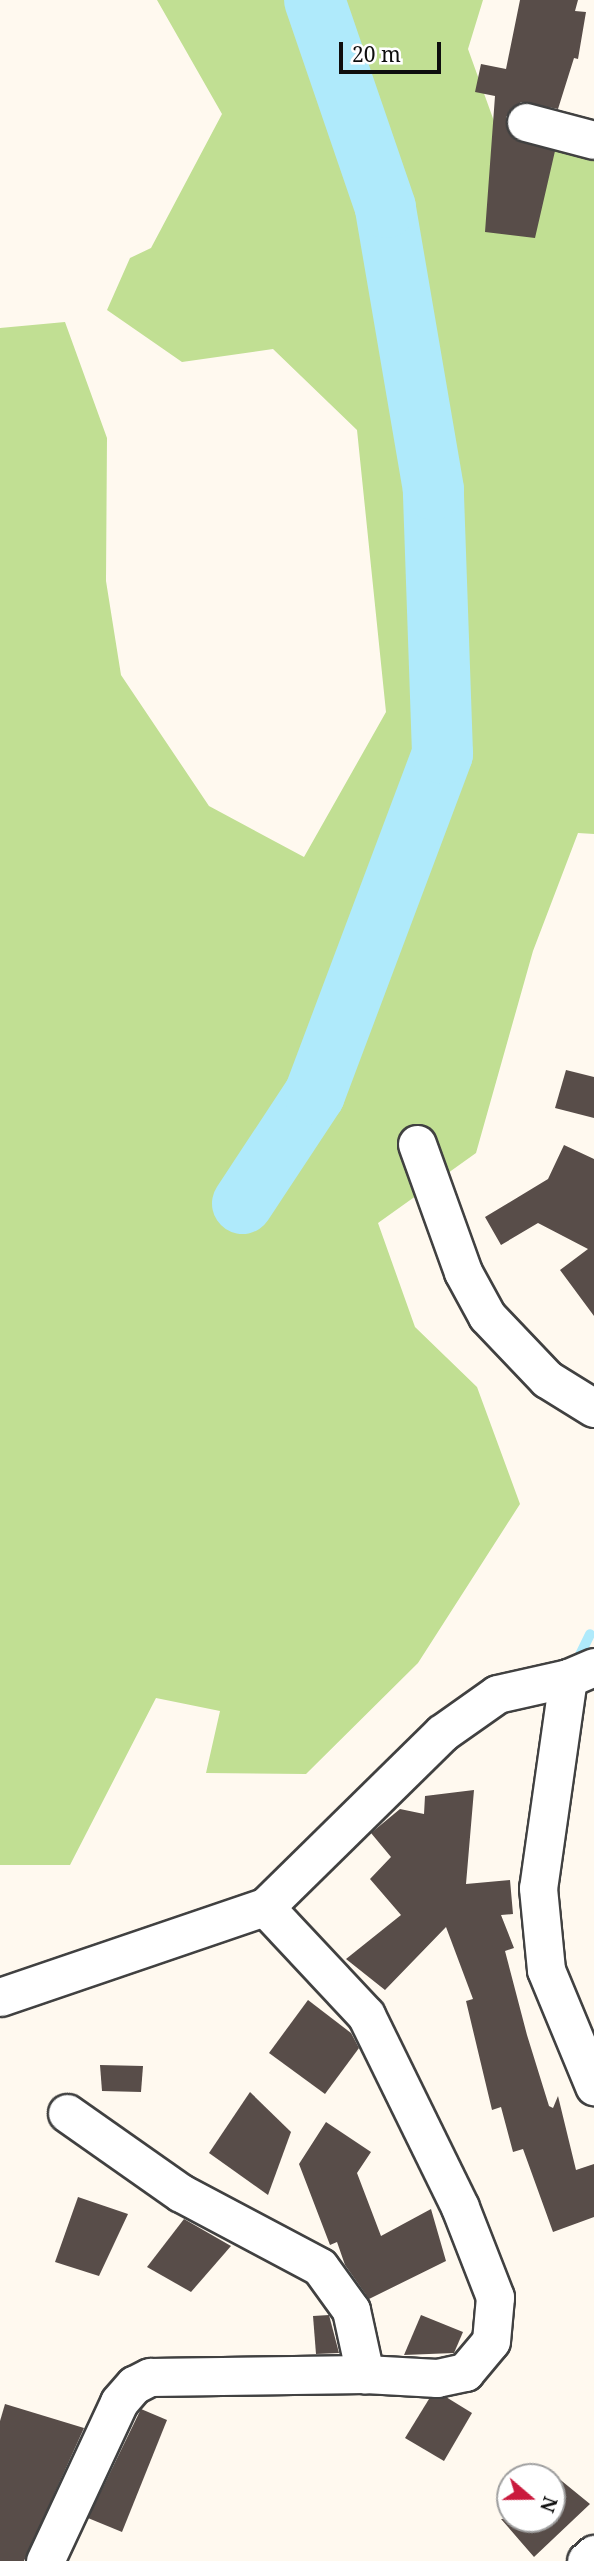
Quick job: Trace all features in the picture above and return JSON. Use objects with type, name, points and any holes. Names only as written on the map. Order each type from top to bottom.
[{"type":"street","points":[[526,122],[594,140]]},
{"type":"street","points":[[417,1144],[463,1272],[487,1316],[547,1379],[594,1408]]},
{"type":"street","points":[[0,1997],[265,1907],[442,1733],[497,1694],[581,1672],[538,1888],[546,1970],[594,2086]]},
{"type":"street","points":[[45,2561],[119,2402],[134,2385],[150,2377],[365,2374],[437,2378],[465,2372],[491,2341],[495,2297],[460,2207],[366,2015],[265,1907]]},
{"type":"street","points":[[67,2113],[181,2193],[320,2267],[351,2310],[365,2374]]},
{"type":"street","points":[[586,2561],[594,2554]]},
{"type":"green space","points":[[157,0],[483,0],[468,49],[495,124],[586,131],[594,124],[594,834],[578,833],[533,951],[476,1153],[378,1223],[415,1327],[477,1387],[520,1504],[418,1663],[306,1774],[206,1773],[220,1711],[156,1698],[70,1865],[0,1865],[0,328],[65,322],[107,438],[106,581],[121,675],[209,806],[304,857],[386,712],[357,430],[273,349],[182,362],[107,310],[130,258],[151,248],[222,114]]},
{"type":"building","points":[[520,0],[578,0],[575,11],[586,12],[578,59],[574,58],[558,109],[521,102],[506,117],[512,137],[555,151],[535,238],[485,232],[495,96],[475,92],[481,64],[506,69]]},
{"type":"building","points":[[566,1070],[594,1077],[594,1118],[555,1108]]},
{"type":"building","points":[[564,1145],[594,1159],[594,1316],[560,1270],[588,1249],[538,1223],[501,1245],[485,1217],[548,1179]]},
{"type":"building","points":[[474,1790],[466,1884],[510,1880],[513,1914],[501,1915],[514,1948],[505,1951],[527,2035],[549,2106],[553,2108],[558,2096],[576,2170],[594,2164],[594,2217],[553,2232],[523,2149],[513,2152],[501,2107],[492,2110],[466,2001],[473,1999],[446,1927],[385,1990],[346,1959],[401,1915],[370,1879],[391,1857],[371,1833],[400,1809],[424,1814],[425,1796]]},
{"type":"building","points":[[308,2000],[351,2033],[359,2048],[325,2094],[269,2053]]},
{"type":"building","points":[[100,2065],[143,2066],[141,2092],[102,2091]]},
{"type":"building","points":[[250,2092],[291,2132],[268,2195],[209,2153]]},
{"type":"building","points":[[326,2122],[371,2152],[357,2173],[381,2236],[431,2209],[446,2261],[369,2299],[345,2265],[337,2242],[330,2245],[299,2164]]},
{"type":"building","points":[[78,2197],[128,2214],[99,2276],[55,2262]]},
{"type":"building","points":[[184,2219],[231,2246],[191,2292],[147,2267]]},
{"type":"building","points":[[329,2315],[339,2353],[316,2354],[313,2316]]},
{"type":"building","points":[[421,2315],[463,2332],[454,2353],[404,2355]]},
{"type":"building","points":[[446,2397],[472,2413],[444,2461],[405,2438],[429,2399]]},
{"type":"building","points":[[5,2404],[84,2428],[24,2561],[0,2561],[0,2421]]},
{"type":"building","points":[[141,2409],[167,2420],[122,2532],[88,2518]]},
{"type":"building","points":[[566,2484],[590,2504],[566,2527]]},
{"type":"building","points":[[513,2533],[559,2533],[534,2557]]},
{"type":"waterway","points":[[242,1203],[314,1094],[442,753],[433,489],[385,207],[314,0]]},
{"type":"waterway","points":[[576,1663],[590,1634]]}]
